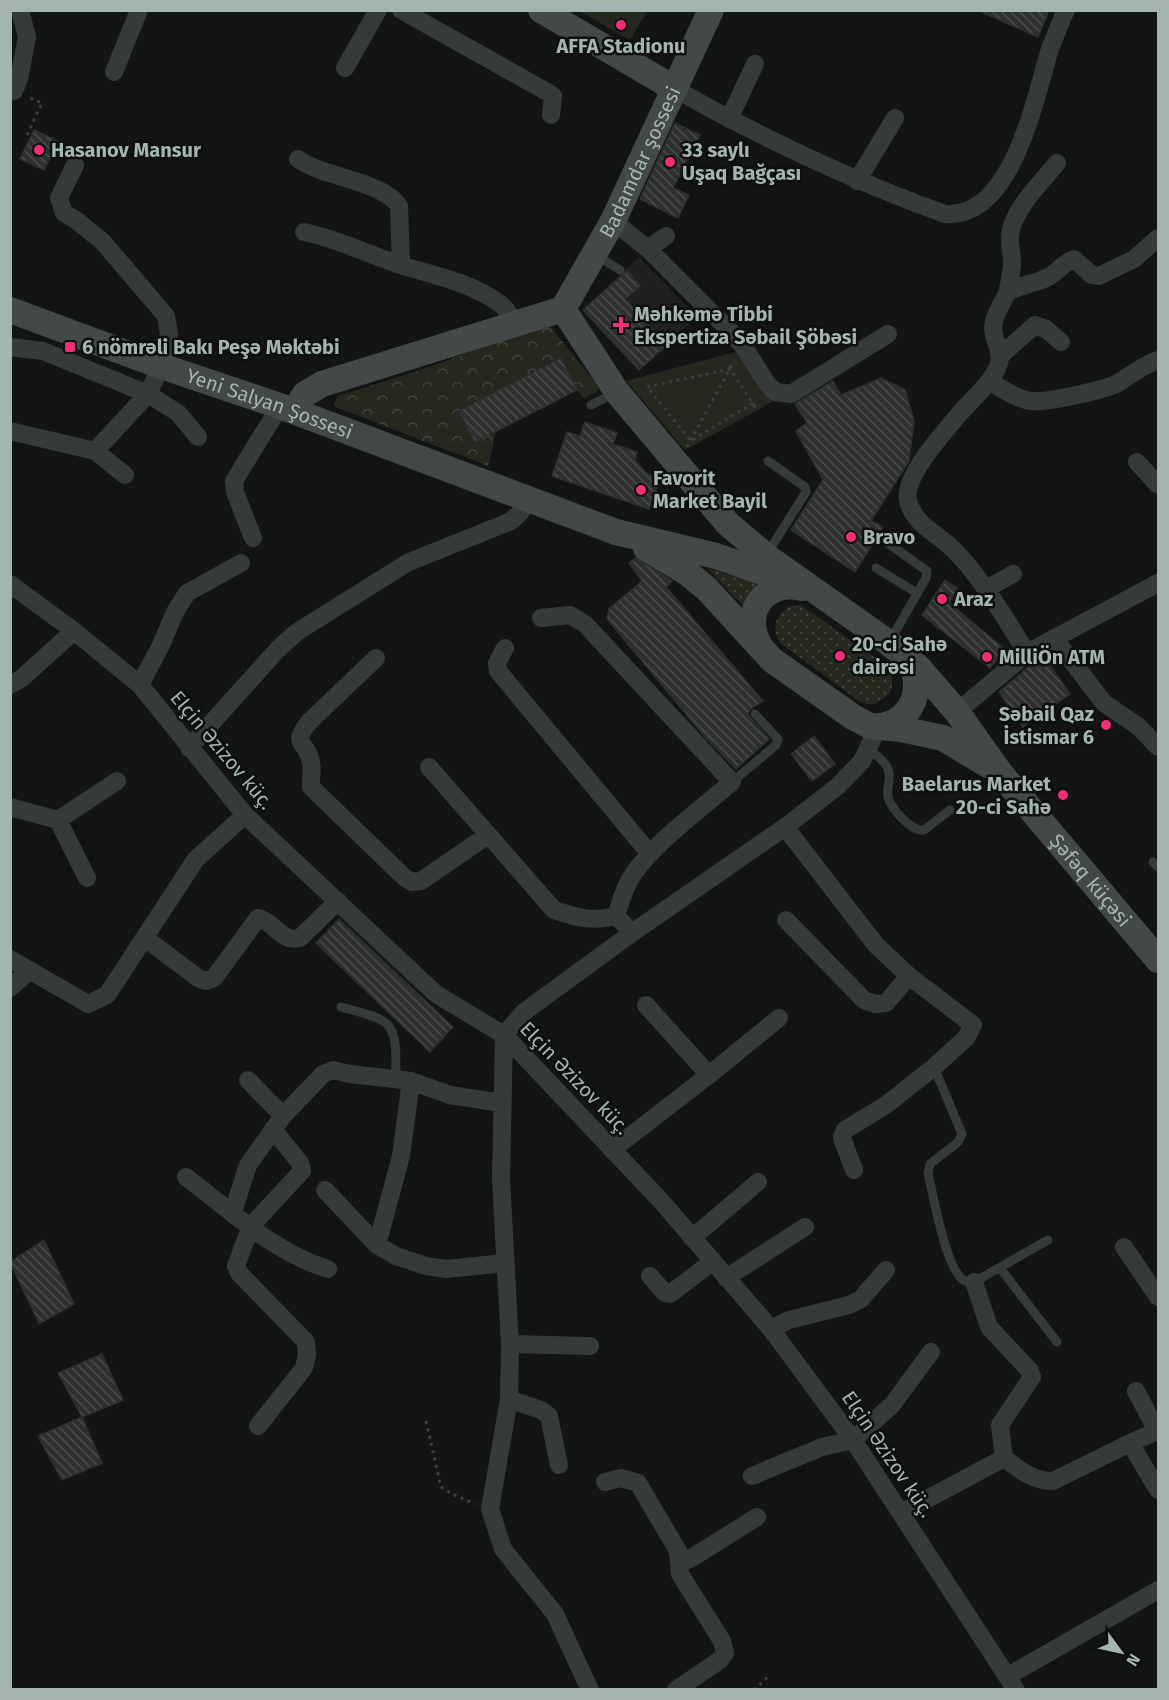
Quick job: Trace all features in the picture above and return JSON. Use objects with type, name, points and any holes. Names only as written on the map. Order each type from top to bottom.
[{"type":"main road","points":[[541,10],[675,89]]},
{"type":"main road","name":"Badamdar şossesi","points":[[563,309],[596,255],[613,221],[711,10]]},
{"type":"main road","points":[[287,409],[322,384],[563,309],[617,392],[727,523],[766,556],[895,647],[926,675],[957,712],[1001,774]]},
{"type":"main road","name":"Yeni Salyan Şossesi","points":[[10,310],[161,366],[287,409],[616,532]]},
{"type":"main road","points":[[616,532],[732,561],[817,592]]},
{"type":"main road","points":[[616,532],[666,559],[706,588],[763,652],[863,724],[874,738]]},
{"type":"main road","points":[[763,652],[752,625],[753,613],[767,593],[786,587],[817,592]]},
{"type":"main road","points":[[874,738],[905,714],[916,694],[917,682],[914,670],[895,647]]},
{"type":"main road","points":[[874,738],[927,733],[959,746],[1001,774]]},
{"type":"main road","name":"Şəfəq küçəsi","points":[[1001,774],[1158,960]]},
{"type":"street","points":[[12,91],[19,79],[27,37],[20,10]]},
{"type":"street","points":[[114,72],[139,10]]},
{"type":"street","points":[[345,68],[378,10]]},
{"type":"street","points":[[401,10],[549,93],[553,96],[551,115]]},
{"type":"street","points":[[675,89],[729,119],[857,181],[945,213],[955,214],[978,204],[991,193],[1013,163],[1033,112],[1051,49],[1066,10]]},
{"type":"street","points":[[729,119],[755,64]]},
{"type":"street","points":[[857,181],[895,118]]},
{"type":"street","points":[[298,159],[306,165],[387,194],[395,200],[399,206],[400,265]]},
{"type":"street","points":[[1027,653],[986,589],[951,547],[930,532],[916,518],[910,509],[907,496],[916,473],[934,446],[989,381],[999,365],[1000,356],[993,326],[996,312],[1008,292],[1012,260],[1011,231],[1023,206],[1057,163]]},
{"type":"street","points":[[75,165],[59,198],[64,213],[103,242],[166,316],[170,334],[161,366],[148,394],[95,451]]},
{"type":"street","points":[[613,221],[648,249],[728,329],[744,347],[775,392],[791,394],[888,334]]},
{"type":"street","points":[[304,232],[338,240],[400,265],[461,284],[499,303],[515,324]]},
{"type":"street","points":[[648,249],[666,236]]},
{"type":"street","points":[[1008,292],[1018,286],[1040,281],[1053,275],[1067,261],[1074,259],[1092,275],[1099,276],[1134,259],[1158,238]]},
{"type":"street","points":[[1000,356],[1035,325],[1046,329],[1061,342]]},
{"type":"street","points":[[10,347],[43,351],[148,394],[178,413],[198,437]]},
{"type":"street","points":[[989,381],[1019,398],[1033,402],[1116,384],[1147,363],[1158,360]]},
{"type":"street","points":[[253,538],[235,492],[234,481],[287,409]]},
{"type":"street","points":[[10,430],[95,451],[124,475]]},
{"type":"street","points":[[1137,462],[1158,485]]},
{"type":"street","points":[[189,748],[279,648],[297,632],[407,563],[511,521],[529,500]]},
{"type":"street","points":[[140,685],[175,612],[187,593],[241,563]]},
{"type":"street","points":[[986,589],[1013,574]]},
{"type":"street","points":[[957,712],[1027,653],[1158,583]]},
{"type":"street","name":"Elçin Əzizov küç.","points":[[10,584],[74,631],[140,685],[244,815],[436,994],[504,1035],[612,1150],[771,1329],[854,1440],[1012,1683]]},
{"type":"street","points":[[541,618],[570,615],[585,624],[732,782],[650,854],[630,880],[622,895],[616,916]]},
{"type":"street","points":[[10,685],[22,678],[74,631]]},
{"type":"street","points":[[1054,638],[1104,703],[1157,742]]},
{"type":"street","points":[[505,648],[497,663],[498,671],[650,854]]},
{"type":"street","points":[[376,658],[300,733],[299,740],[312,764],[311,787],[404,877],[412,882],[421,881],[488,835]]},
{"type":"street","points":[[590,1689],[555,1614],[503,1549],[490,1509],[509,1400],[510,1344],[505,1263],[501,1103],[504,1035],[524,1012],[632,933],[785,827],[851,774],[874,738]]},
{"type":"street","points":[[429,767],[554,910],[595,921],[616,916]]},
{"type":"street","points":[[10,807],[58,819],[117,781]]},
{"type":"street","points":[[10,959],[88,1004],[107,995],[196,859],[244,815]]},
{"type":"street","points":[[58,819],[87,878]]},
{"type":"street","points":[[785,827],[876,945],[909,976],[973,1025],[966,1038],[934,1067],[886,1105],[845,1130],[842,1138],[854,1170]]},
{"type":"street","points":[[145,938],[198,978],[206,981],[214,978],[258,918],[265,919],[285,938],[293,940],[300,938],[338,902]]},
{"type":"street","points":[[616,916],[632,933]]},
{"type":"street","points":[[786,920],[864,1000],[876,1004],[886,1003],[909,976]]},
{"type":"street","points":[[10,988],[30,970]]},
{"type":"street","points":[[646,1005],[709,1075]]},
{"type":"street","points":[[612,1150],[779,1018]]},
{"type":"street","points":[[233,1212],[248,1165],[278,1122],[323,1074],[333,1070],[404,1080],[450,1095],[501,1103]]},
{"type":"street","points":[[248,1080],[278,1122],[302,1171],[251,1226],[236,1266],[239,1273],[306,1342],[307,1355],[304,1368],[258,1426]]},
{"type":"street","points":[[377,1245],[401,1156],[404,1080]]},
{"type":"street","points":[[186,1177],[276,1247],[328,1269]]},
{"type":"street","points":[[692,1238],[758,1182]]},
{"type":"street","points":[[325,1190],[377,1245],[396,1256],[426,1266],[446,1269],[505,1263]]},
{"type":"street","points":[[726,1278],[805,1227]]},
{"type":"street","points":[[1124,1247],[1158,1297]]},
{"type":"street","points":[[650,1276],[665,1293],[670,1294],[712,1262]]},
{"type":"street","points":[[771,1329],[789,1320],[849,1305],[861,1299],[886,1270]]},
{"type":"street","points":[[974,1282],[990,1327],[1030,1371],[1032,1377],[1000,1425],[1004,1458],[1028,1476],[1040,1481],[1053,1481],[1153,1433],[1156,1424],[1136,1391]]},
{"type":"street","points":[[510,1344],[590,1346]]},
{"type":"street","points":[[752,1476],[822,1447],[854,1440],[892,1405],[931,1352]]},
{"type":"street","points":[[509,1400],[541,1410],[549,1416],[560,1465]]},
{"type":"street","points":[[1130,1443],[1158,1490]]},
{"type":"street","points":[[901,1513],[1004,1458]]},
{"type":"street","points":[[605,1482],[621,1478],[638,1483],[678,1551],[680,1574],[722,1641],[725,1653],[720,1660],[676,1689]]},
{"type":"street","points":[[679,1563],[690,1559],[757,1517]]},
{"type":"street","points":[[1012,1683],[1158,1590]]},
{"type":"lane","points":[[596,255],[620,270]]},
{"type":"lane","points":[[591,405],[617,392]]},
{"type":"lane","points":[[766,556],[806,492],[805,487],[768,461]]},
{"type":"lane","points":[[889,544],[927,571],[895,647]]},
{"type":"lane","points":[[876,568],[917,593]]},
{"type":"lane","points":[[732,782],[776,745],[775,734],[755,714]]},
{"type":"lane","points":[[874,738],[888,770],[888,799],[913,828],[919,831],[924,830],[950,810]]},
{"type":"lane","points":[[341,1006],[384,1021],[391,1029],[404,1080]]},
{"type":"lane","points":[[934,1067],[962,1134],[958,1142],[930,1164],[928,1173],[948,1255],[957,1274],[964,1281],[974,1282],[1048,1240]]},
{"type":"lane","points":[[1000,1268],[1057,1342]]},
{"type":"path","points":[[12,91],[42,103],[27,135]]},
{"type":"path","points":[[685,450],[735,360]]},
{"type":"path","points":[[730,369],[758,410]]},
{"type":"path","points":[[691,441],[647,387],[730,369]]},
{"type":"path","points":[[691,441],[753,404]]},
{"type":"path","points":[[426,1420],[441,1487],[452,1494],[490,1509]]},
{"type":"path","points":[[754,1689],[769,1676]]},
{"type":"shaded area","points":[[639,257],[697,317],[639,370],[583,310]]},
{"type":"green space","name":"AFFA Stadionu","points":[[579,11],[647,11],[630,40]]},
{"type":"green space","points":[[547,322],[600,389],[584,399],[577,390],[496,431],[488,466],[333,406],[338,396],[432,366]]},
{"type":"green space","points":[[739,351],[772,402],[685,450],[626,381]]},
{"type":"green space","points":[[707,568],[762,584],[745,608]]},
{"type":"green space","points":[[801,605],[887,666],[892,676],[892,687],[889,694],[876,704],[860,702],[780,643],[775,627],[778,618],[790,606]]},
{"type":"building","points":[[977,10],[1049,10],[1038,37]]},
{"type":"building","points":[[675,123],[700,135],[673,188],[689,195],[678,218],[640,199]]},
{"type":"building","name":"Hasanov Mansur","points":[[34,130],[58,141],[44,170],[20,159]]},
{"type":"building","points":[[627,271],[640,286],[625,299],[667,345],[639,370],[583,310]]},
{"type":"building","points":[[561,358],[577,390],[475,442],[459,411]]},
{"type":"building","points":[[881,378],[905,390],[914,421],[909,461],[871,521],[883,527],[855,572],[791,530],[823,480],[796,431],[807,423],[795,404],[833,381],[841,395]]},
{"type":"building","points":[[585,422],[617,433],[613,444],[637,452],[635,460],[646,473],[660,479],[649,509],[552,476],[567,432],[580,436]]},
{"type":"building","points":[[636,558],[672,581],[666,587],[763,701],[750,709],[748,715],[769,739],[736,769],[706,738],[607,619],[609,609],[642,581],[629,563]]},
{"type":"building","points":[[945,580],[957,588],[949,603],[1005,649],[990,668],[922,615]]},
{"type":"building","points":[[1044,657],[1070,694],[1023,727],[999,692]]},
{"type":"building","points":[[814,736],[835,764],[812,781],[791,754]]},
{"type":"building","points":[[339,919],[453,1027],[430,1052],[316,943]]},
{"type":"building","points":[[44,1240],[74,1304],[39,1324],[10,1262]]},
{"type":"building","points":[[102,1354],[123,1400],[82,1417],[58,1373]]},
{"type":"building","points":[[82,1417],[102,1463],[62,1480],[38,1436]]},
{"type":"place","name":"AFFA Stadionu","points":[[621,25]]},
{"type":"place","name":"Hasanov Mansur","points":[[39,150]]},
{"type":"place","name":"33 saylı Uşaq Bağçası","points":[[670,162]]},
{"type":"place","name":"Məhkəmə Tibbi Ekspertiza Səbail Şöbəsi","points":[[621,325]]},
{"type":"place","name":"6 nömrəli Bakı Peşə Məktəbi","points":[[70,347]]},
{"type":"place","name":"Favorit Market Bayil","points":[[641,490]]},
{"type":"place","name":"Bravo","points":[[851,537]]},
{"type":"place","name":"Araz","points":[[942,599]]},
{"type":"place","name":"20-ci Sahə dairəsi","points":[[840,656]]},
{"type":"place","name":"MilliÖn ATM","points":[[987,657]]},
{"type":"place","name":"Səbail Qaz İstismar 6","points":[[1106,725]]},
{"type":"place","name":"Baelarus Market 20-ci Sahə","points":[[1063,795]]}]
